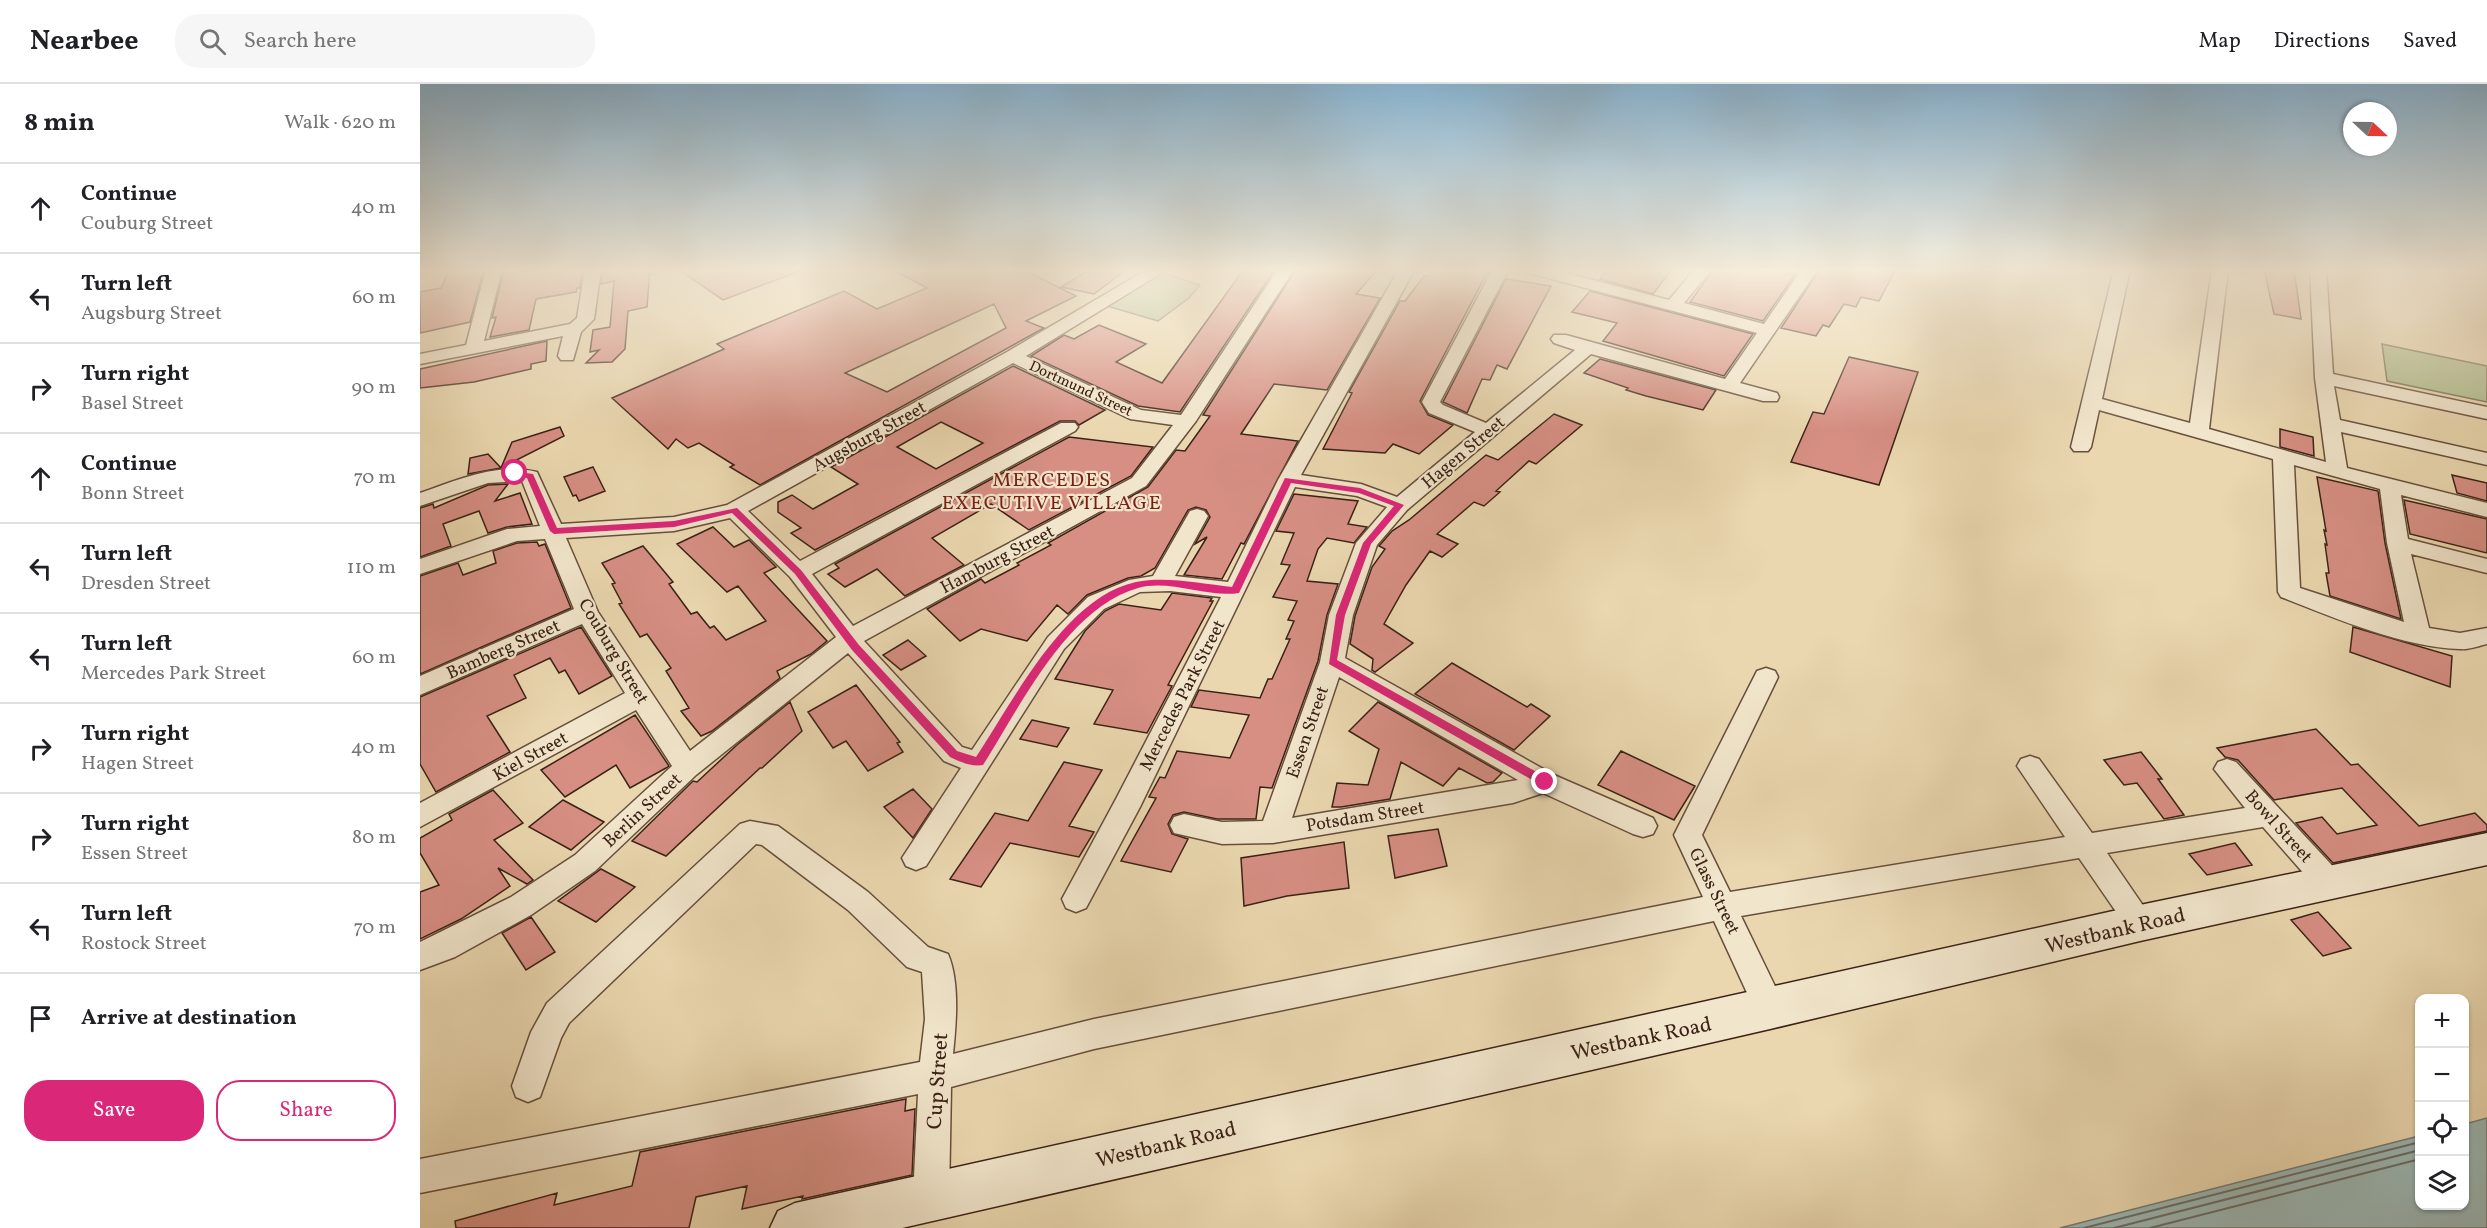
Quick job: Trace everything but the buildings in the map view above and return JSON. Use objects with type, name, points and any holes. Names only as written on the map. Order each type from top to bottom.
[{"type":"street","points":[[474,347],[480,322]]},
{"type":"street","points":[[420,359],[573,329],[583,322]]},
{"type":"street","name":"Augsburg Street","points":[[420,567],[515,534],[674,524],[734,510],[1069,322]]},
{"type":"street","name":"Hamburg Street","points":[[849,639],[1139,482],[1186,421],[1251,322]]},
{"type":"street","name":"Mercedes Park Street","points":[[1076,899],[1126,807],[1288,480],[1377,322]]},
{"type":"street","points":[[1473,322],[1431,402],[1436,409],[1488,431]]},
{"type":"street","points":[[1737,322],[1767,330]]},
{"type":"street","points":[[1730,385],[1772,322]]},
{"type":"street","points":[[2081,447],[2110,322]]},
{"type":"street","points":[[2199,431],[2213,322]]},
{"type":"street","points":[[2321,322],[2324,378],[2337,469]]},
{"type":"street","points":[[567,356],[573,329]]},
{"type":"street","points":[[1560,339],[1770,397]]},
{"type":"street","name":"Hagen Street","points":[[1400,505],[1588,348]]},
{"type":"street","name":"Dortmund Street","points":[[1012,356],[1137,416],[1186,421]]},
{"type":"street","points":[[2324,378],[2487,413]]},
{"type":"street","points":[[2093,402],[2337,469],[2390,487],[2487,510]]},
{"type":"street","points":[[2330,424],[2487,459]]},
{"type":"street","points":[[798,572],[1068,427]]},
{"type":"street","points":[[2283,454],[2289,592],[2359,617],[2418,633],[2462,641],[2487,636]]},
{"type":"street","name":"Couburg Street","points":[[420,500],[495,475],[515,473],[530,476],[587,613],[687,768]]},
{"type":"street","points":[[1288,480],[1360,490],[1400,505]]},
{"type":"street","points":[[2390,487],[2398,543],[2418,633]]},
{"type":"street","name":"Essen Street","points":[[1273,832],[1332,662],[1341,615],[1367,543],[1400,505]]},
{"type":"street","points":[[734,510],[798,572],[849,639],[953,754],[979,762]]},
{"type":"street","points":[[1160,584],[1197,516]]},
{"type":"street","points":[[2398,543],[2487,566]]},
{"type":"street","points":[[916,858],[1056,643],[1096,603],[1137,585],[1160,584],[1235,591]]},
{"type":"street","name":"Bamberg Street","points":[[420,686],[587,613]]},
{"type":"street","name":"Berlin Street","points":[[420,956],[444,947],[521,906],[585,863],[687,768],[849,639]]},
{"type":"street","points":[[1332,662],[1545,782],[1643,826]]},
{"type":"street","name":"Glass Street","points":[[1766,677],[1688,835],[1770,1010]]},
{"type":"street","name":"Kiel Street","points":[[420,816],[640,696]]},
{"type":"street","points":[[2030,766],[2140,923]]},
{"type":"street","name":"Bowl Street","points":[[2227,769],[2331,884]]},
{"type":"street","name":"Potsdam Street","points":[[1184,825],[1222,832],[1273,832],[1513,792],[1545,782]]},
{"type":"street","points":[[420,1176],[935,1076],[1094,1034],[1723,906],[2268,815]]},
{"type":"street","name":"Cup Street","points":[[528,1086],[548,1032],[558,1013],[750,832],[768,834],[858,901],[918,957],[938,964],[941,1019],[935,1076],[932,1197]]},
{"type":"street","name":"Westbank Road","points":[[795,1228],[1770,1010],[2140,923],[2487,849]]},
{"type":"green space","points":[[2382,344],[2487,366],[2487,402],[2387,381]]},
{"type":"water","points":[[2487,1118],[2487,1228],[2060,1228],[2415,1137],[2415,1210],[2469,1210],[2469,1123]]},
{"type":"district","name":"MERCEDES EXECUTIVE VILLAGE","points":[[1052,490]]},
{"type":"route","points":[[515,473],[530,476],[554,531],[674,524],[734,510],[798,572],[856,647],[953,754],[979,762],[1056,643],[1096,603],[1137,585],[1170,583],[1235,591],[1288,480],[1360,490],[1400,505],[1367,543],[1341,615],[1332,662],[1545,782]]}]
